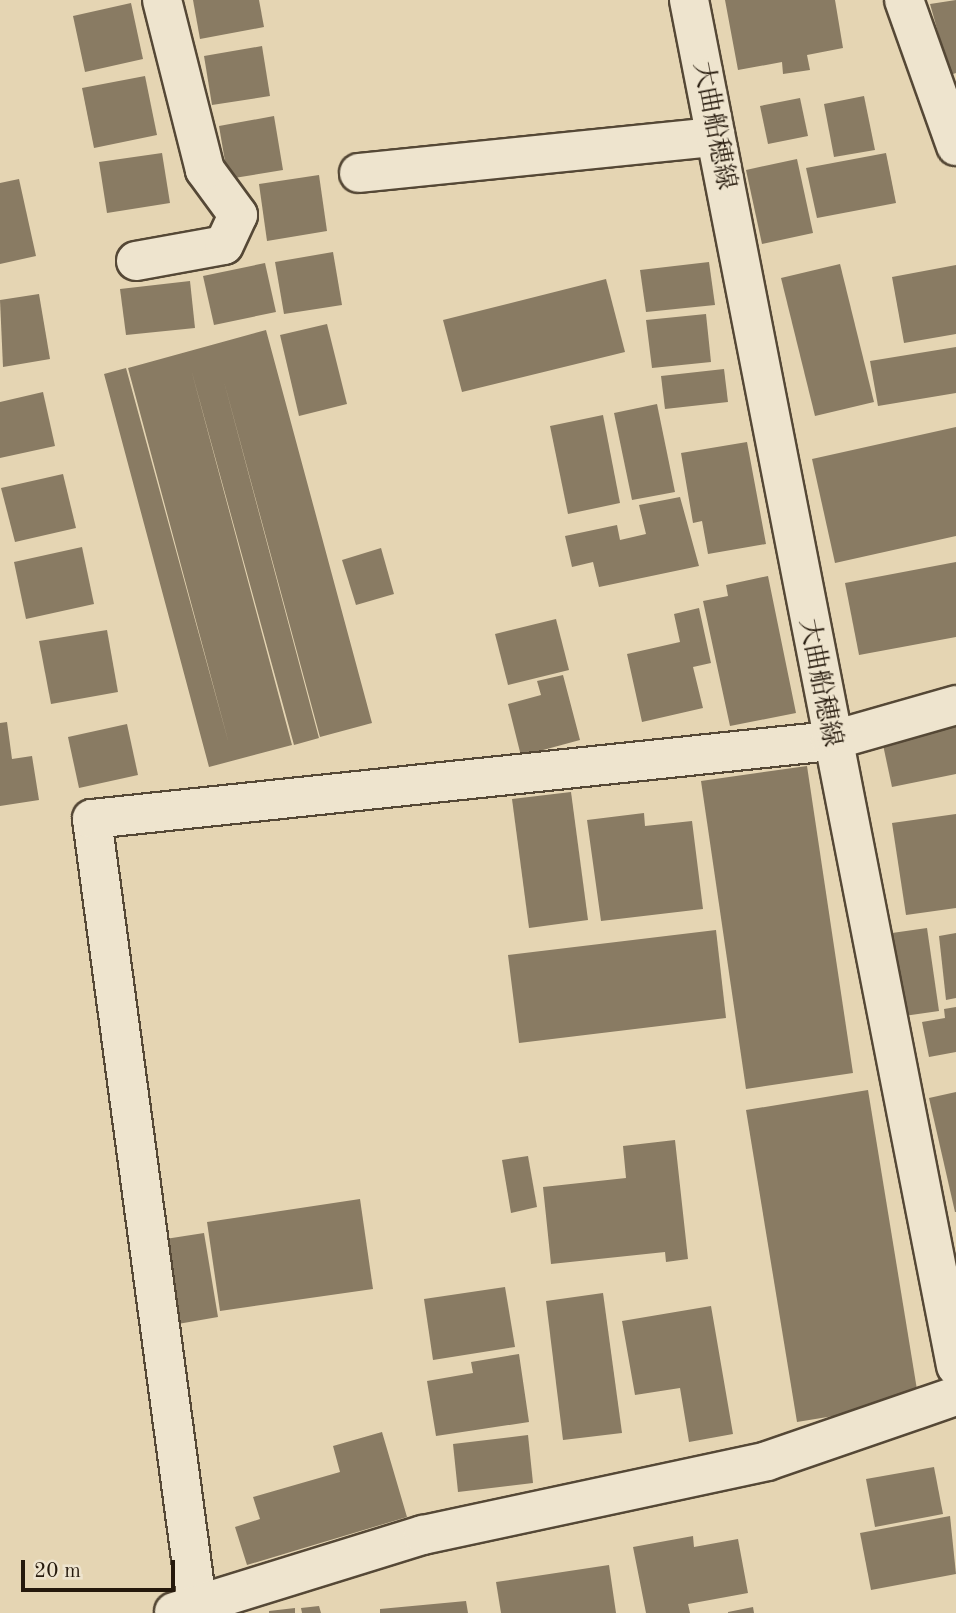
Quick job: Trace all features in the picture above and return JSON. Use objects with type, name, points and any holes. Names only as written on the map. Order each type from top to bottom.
[{"type":"street","points":[[136,261],[225,245],[238,215],[205,170],[162,0]]},
{"type":"street","name":"大曲船穂線","points":[[689,0],[830,741],[956,1366]]},
{"type":"street","points":[[904,0],[956,146]]},
{"type":"street","points":[[359,173],[715,137]]},
{"type":"street","points":[[956,705],[830,741],[92,819],[185,1608],[423,1535],[767,1461],[956,1396]]},
{"type":"building","points":[[193,0],[259,0],[264,27],[200,39]]},
{"type":"building","points":[[725,0],[835,0],[843,48],[807,55],[810,70],[783,74],[782,62],[738,70]]},
{"type":"building","points":[[956,0],[956,73],[950,75],[930,4]]},
{"type":"building","points":[[131,3],[143,59],[85,72],[73,16]]},
{"type":"building","points":[[262,46],[270,96],[212,105],[204,56]]},
{"type":"building","points":[[145,76],[157,135],[94,148],[82,88]]},
{"type":"building","points":[[864,96],[875,150],[834,157],[824,104]]},
{"type":"building","points":[[800,98],[808,136],[768,144],[760,106]]},
{"type":"building","points":[[274,116],[283,170],[228,179],[219,126]]},
{"type":"building","points":[[162,153],[170,203],[107,213],[99,162]]},
{"type":"building","points":[[886,153],[896,203],[817,218],[806,168]]},
{"type":"building","points":[[797,159],[813,233],[762,244],[746,170]]},
{"type":"building","points":[[319,175],[327,231],[267,241],[259,184]]},
{"type":"building","points":[[19,179],[36,256],[0,264],[0,183]]},
{"type":"building","points":[[333,252],[342,305],[284,314],[275,262]]},
{"type":"building","points":[[709,262],[715,305],[646,312],[640,270]]},
{"type":"building","points":[[265,263],[276,312],[214,325],[203,276]]},
{"type":"building","points":[[840,264],[874,402],[815,416],[781,278]]},
{"type":"building","points":[[956,265],[956,334],[904,343],[892,277]]},
{"type":"building","points":[[606,279],[625,352],[462,392],[443,320]]},
{"type":"building","points":[[190,281],[195,328],[126,335],[120,289]]},
{"type":"building","points":[[39,294],[50,359],[3,367],[0,300]]},
{"type":"building","points":[[706,314],[711,362],[652,368],[646,320]]},
{"type":"building","points":[[327,324],[347,404],[299,416],[280,335]]},
{"type":"building","points":[[266,330],[372,723],[320,737],[223,378],[319,738],[294,745],[191,369],[292,745],[209,767],[104,374],[126,368],[229,744],[128,368]]},
{"type":"building","points":[[956,347],[956,393],[878,406],[870,361]]},
{"type":"building","points":[[724,369],[728,402],[665,409],[661,376]]},
{"type":"building","points":[[43,392],[55,446],[0,458],[0,402]]},
{"type":"building","points":[[657,404],[675,492],[632,500],[614,413]]},
{"type":"building","points":[[603,415],[620,503],[568,514],[550,426]]},
{"type":"building","points":[[956,427],[956,536],[835,563],[812,459]]},
{"type":"building","points":[[747,442],[766,544],[708,554],[702,521],[693,523],[681,453]]},
{"type":"building","points":[[63,474],[76,528],[15,542],[1,488]]},
{"type":"building","points":[[680,497],[699,566],[599,587],[593,562],[572,567],[565,536],[617,525],[620,540],[646,534],[639,505]]},
{"type":"building","points":[[82,547],[94,604],[26,619],[14,562]]},
{"type":"building","points":[[381,548],[394,594],[356,605],[342,560]]},
{"type":"building","points":[[956,562],[956,637],[859,655],[845,583]]},
{"type":"building","points":[[768,576],[796,713],[730,726],[703,601],[728,596],[726,585]]},
{"type":"building","points":[[699,608],[711,663],[693,667],[703,708],[642,722],[627,654],[680,642],[674,614]]},
{"type":"building","points":[[556,619],[569,670],[508,685],[495,634]]},
{"type":"building","points":[[107,630],[118,692],[51,704],[39,641]]},
{"type":"building","points":[[563,675],[580,740],[521,756],[508,704],[541,695],[537,681]]},
{"type":"building","points":[[7,722],[12,759],[32,756],[39,800],[0,806],[0,723]]},
{"type":"building","points":[[127,724],[138,775],[79,788],[68,737]]},
{"type":"building","points":[[956,725],[956,774],[892,787],[882,740]]},
{"type":"building","points":[[807,766],[853,1073],[746,1089],[701,781]]},
{"type":"building","points":[[571,792],[588,920],[529,928],[512,799]]},
{"type":"building","points":[[644,813],[645,826],[692,821],[703,909],[601,921],[587,820]]},
{"type":"building","points":[[956,814],[956,908],[906,915],[892,823]]},
{"type":"building","points":[[927,928],[939,1011],[904,1016],[892,933]]},
{"type":"building","points":[[716,930],[726,1018],[519,1043],[508,955]]},
{"type":"building","points":[[956,933],[956,998],[946,1000],[939,936]]},
{"type":"building","points":[[956,1007],[956,1052],[929,1057],[922,1022],[945,1018],[944,1009]]},
{"type":"building","points":[[868,1090],[919,1402],[797,1422],[746,1110]]},
{"type":"building","points":[[956,1092],[956,1212],[955,1212],[929,1098]]},
{"type":"building","points":[[675,1140],[688,1259],[666,1262],[665,1252],[551,1264],[543,1187],[626,1178],[623,1146]]},
{"type":"building","points":[[528,1156],[537,1207],[511,1213],[502,1160]]},
{"type":"building","points":[[360,1199],[373,1289],[220,1311],[207,1222]]},
{"type":"building","points":[[204,1233],[218,1317],[172,1325],[159,1240]]},
{"type":"building","points":[[505,1287],[515,1347],[433,1360],[424,1299]]},
{"type":"building","points":[[603,1293],[622,1433],[563,1440],[546,1301]]},
{"type":"building","points":[[711,1306],[733,1434],[689,1442],[680,1388],[635,1395],[622,1321]]},
{"type":"building","points":[[519,1354],[529,1422],[436,1436],[427,1381],[473,1373],[471,1362]]},
{"type":"building","points":[[382,1432],[407,1517],[247,1565],[235,1527],[260,1519],[253,1497],[340,1472],[333,1446]]},
{"type":"building","points":[[528,1435],[533,1483],[458,1492],[453,1444]]},
{"type":"building","points":[[934,1467],[943,1514],[875,1527],[866,1479]]},
{"type":"building","points":[[950,1516],[956,1574],[871,1590],[860,1533]]},
{"type":"building","points":[[693,1536],[694,1547],[738,1539],[748,1593],[688,1604],[690,1613],[646,1613],[633,1547]]},
{"type":"building","points":[[609,1565],[616,1613],[501,1613],[496,1582]]},
{"type":"building","points":[[466,1601],[468,1613],[380,1613],[380,1609]]},
{"type":"building","points":[[319,1606],[321,1613],[302,1613],[301,1608]]},
{"type":"building","points":[[753,1607],[754,1613],[728,1613],[728,1612]]},
{"type":"building","points":[[295,1608],[295,1613],[269,1613],[269,1611]]}]
